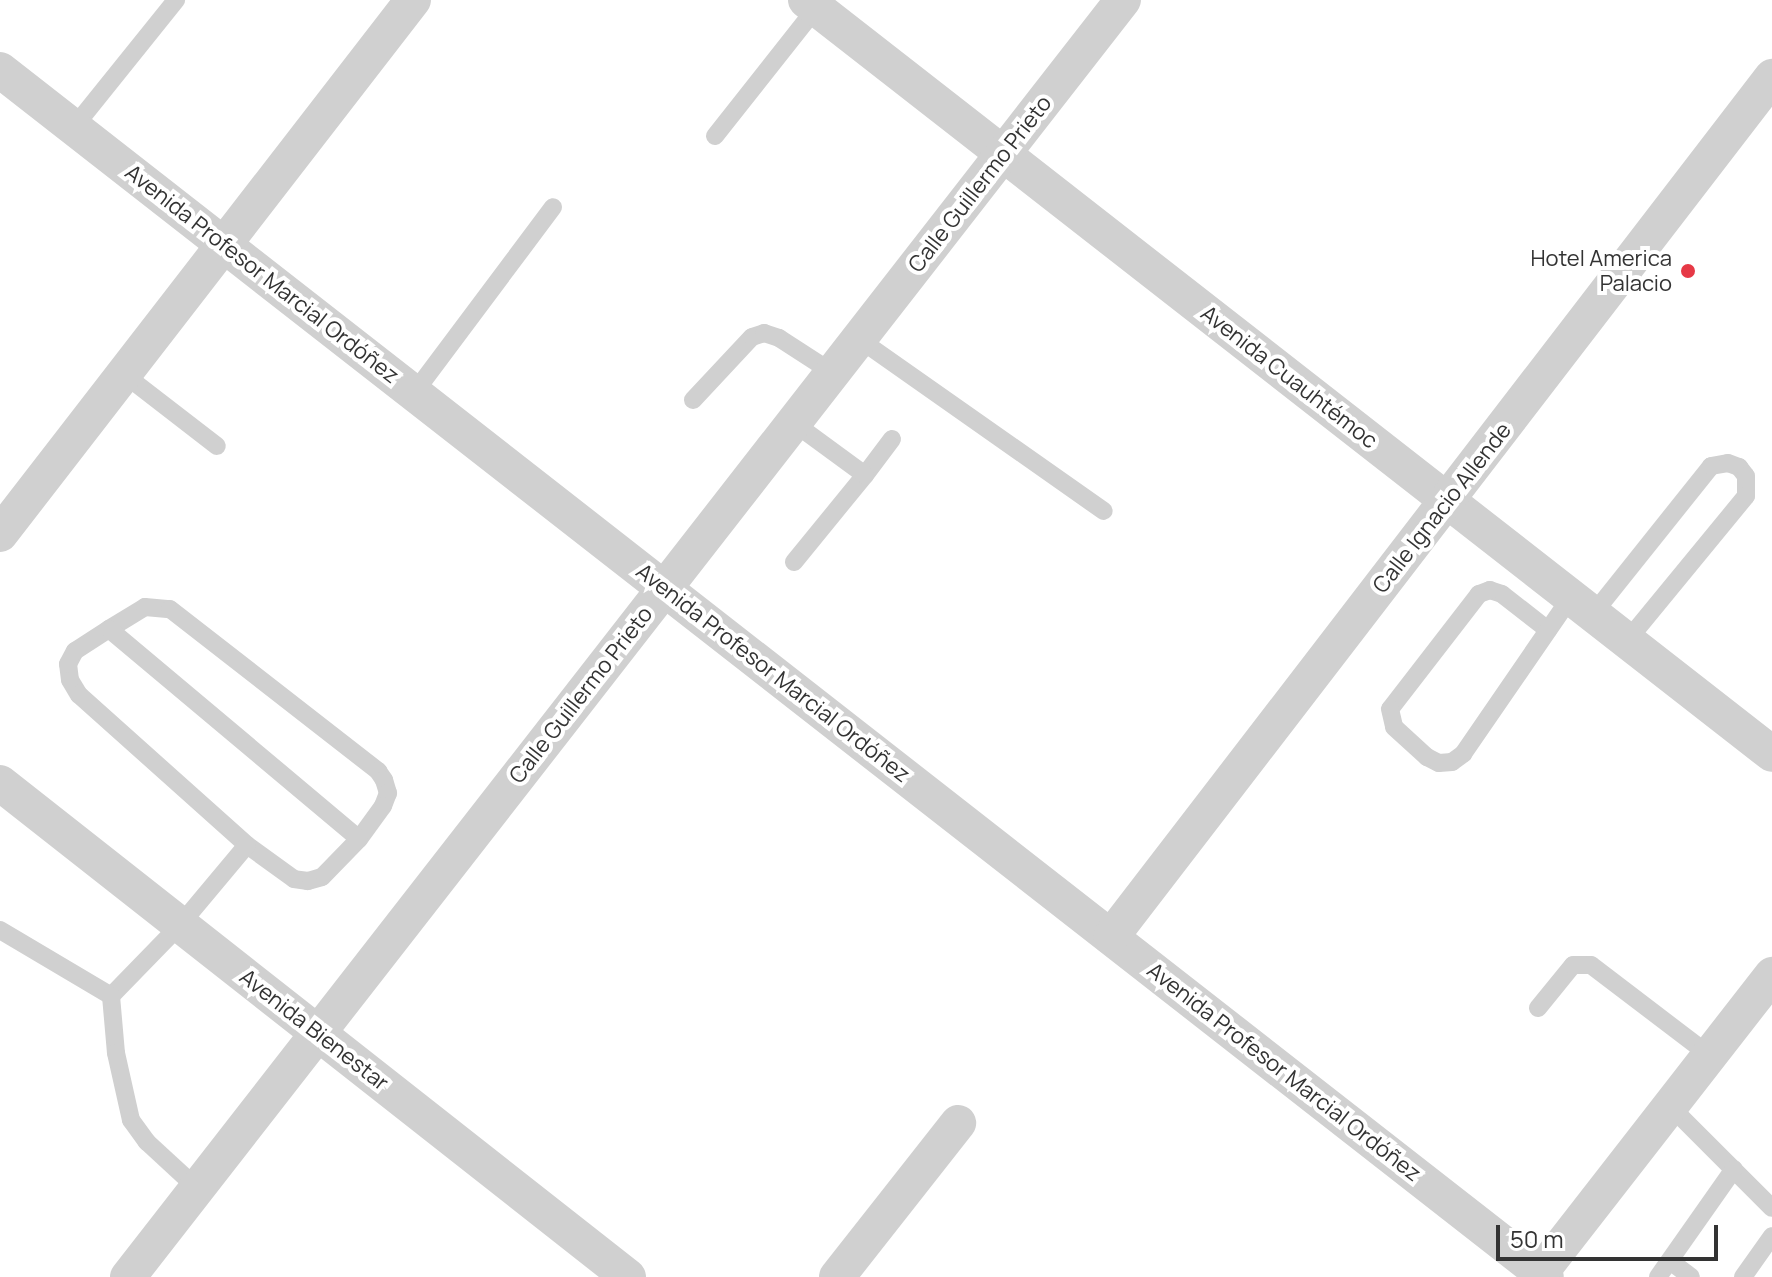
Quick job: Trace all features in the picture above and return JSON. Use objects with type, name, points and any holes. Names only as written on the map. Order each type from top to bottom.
[{"type":"street","points":[[0,534],[226,246],[413,0]]},
{"type":"street","name":"Calle Guillermo Prieto","points":[[128,1277],[1123,0]]},
{"type":"street","name":"Avenida Cuauhtémoc","points":[[811,4],[1772,754]]},
{"type":"street","name":"Avenida Profesor Marcial Ordóñez","points":[[0,70],[1541,1276]]},
{"type":"street","name":"Calle Ignacio Allende","points":[[1111,937],[1448,501],[1766,98]]},
{"type":"street","name":"Avenida Bienestar","points":[[0,783],[628,1277]]},
{"type":"street","points":[[1541,1276],[1772,975]]},
{"type":"street","points":[[837,1277],[958,1123]]},
{"type":"lane","points":[[74,127],[176,0]]},
{"type":"lane","points":[[715,136],[811,4]]},
{"type":"lane","points":[[414,393],[553,207]]},
{"type":"lane","points":[[693,400],[752,337],[764,333],[779,338],[833,373]]},
{"type":"lane","points":[[859,339],[1104,511]]},
{"type":"lane","points":[[125,375],[217,446]]},
{"type":"lane","points":[[794,423],[865,475]]},
{"type":"lane","points":[[794,562],[892,439]]},
{"type":"lane","points":[[1548,630],[1502,594],[1490,590],[1479,594],[1390,709],[1394,727],[1427,757],[1439,763],[1452,762],[1463,754],[1548,630],[1582,606],[1711,466],[1728,463],[1739,467],[1746,476],[1746,496],[1627,641]]},
{"type":"lane","points":[[145,607],[170,609],[378,771],[388,793],[383,806],[359,839],[322,877],[308,881],[294,879],[247,845],[79,695],[70,680],[68,664],[75,651],[109,629],[145,607]]},
{"type":"lane","points":[[109,629],[359,839]]},
{"type":"lane","points":[[197,1188],[147,1142],[131,1120],[116,1053],[111,996],[180,925],[247,845]]},
{"type":"lane","points":[[0,930],[111,996]]},
{"type":"lane","points":[[1538,1008],[1573,965],[1591,965],[1709,1055]]},
{"type":"lane","points":[[1670,1106],[1772,1208]]},
{"type":"lane","points":[[1658,1277],[1734,1169]]},
{"type":"lane","points":[[1743,1277],[1772,1236]]},
{"type":"lane","points":[[1670,1261],[1691,1277]]},
{"type":"place","name":"Hotel America Palacio","points":[[1688,271]]}]
